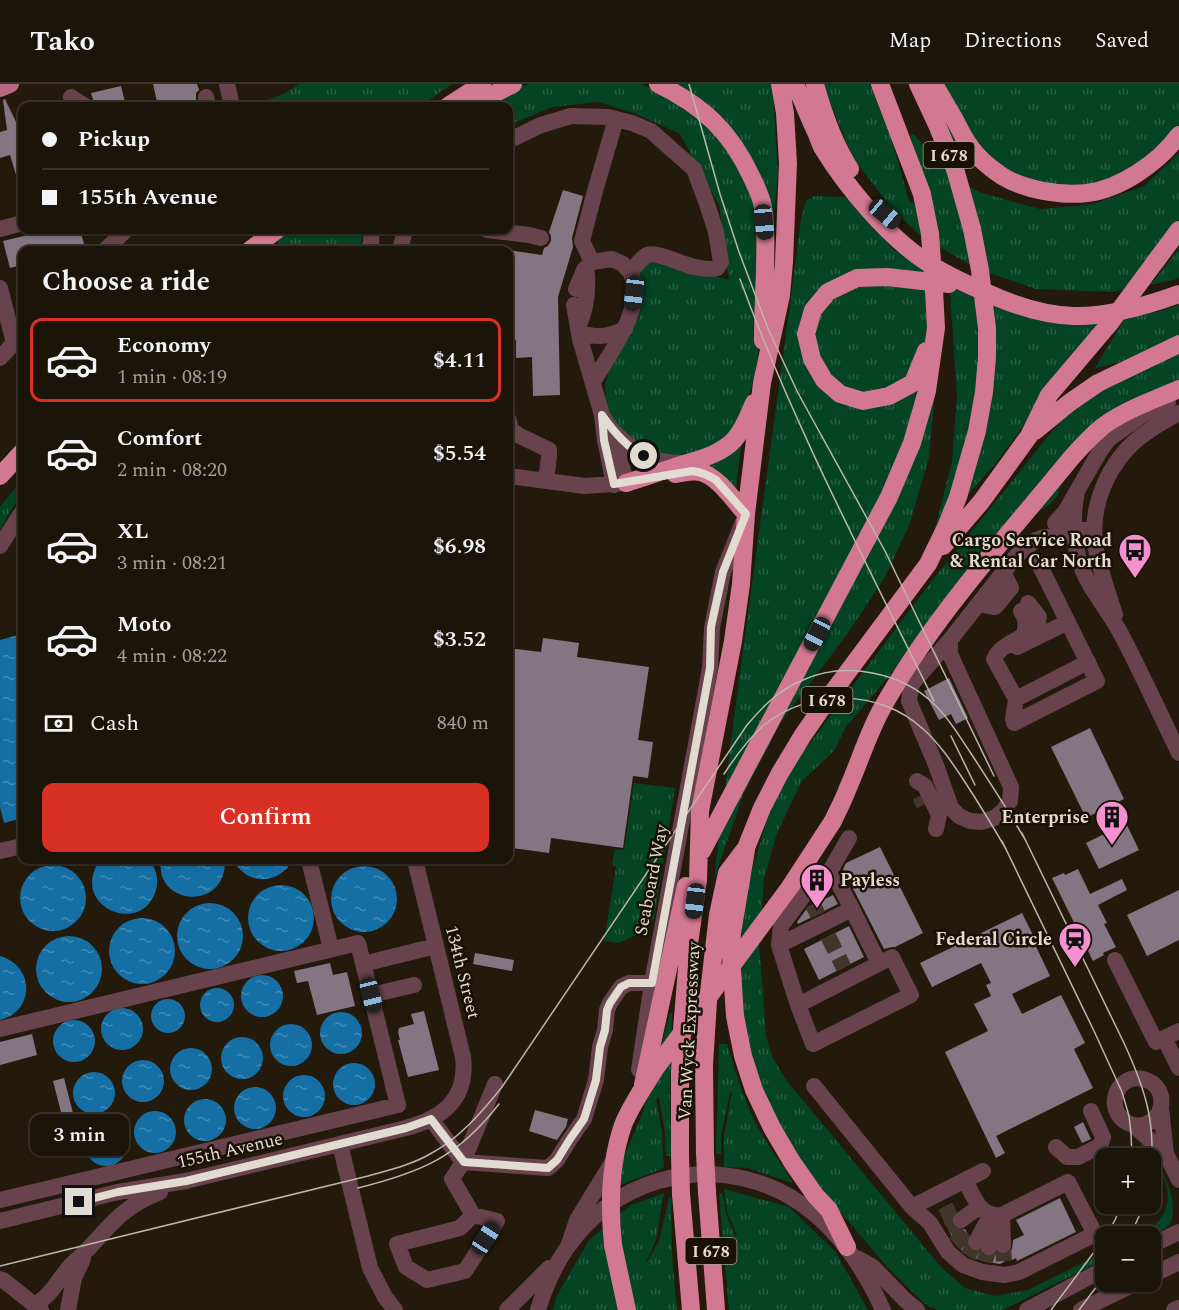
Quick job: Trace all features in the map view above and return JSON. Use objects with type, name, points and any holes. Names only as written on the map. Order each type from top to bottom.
[{"type":"highway","points":[[454,102],[482,84]]},
{"type":"highway","points":[[479,102],[513,84]]},
{"type":"highway","points":[[620,484],[690,462],[723,448],[735,438],[745,424],[762,384],[766,238],[763,206],[759,194],[738,151],[706,113],[658,84]]},
{"type":"highway","name":"Van Wyck Expressway","points":[[691,1310],[681,1194],[682,1030],[699,855],[700,811],[734,641],[746,514],[762,384],[781,295],[788,162],[785,113],[780,84]]},
{"type":"highway","points":[[795,84],[820,144],[838,171],[874,215],[905,246],[943,273],[1024,308],[1074,316],[1097,315],[1137,307],[1179,294]]},
{"type":"highway","points":[[815,84],[840,153],[864,190],[885,214],[907,232],[1003,300]]},
{"type":"highway","points":[[699,855],[889,497],[912,443],[927,391],[936,328],[930,234],[922,194],[880,84]]},
{"type":"highway","name":"Van Wyck Expressway","points":[[716,1310],[705,1153],[705,1065],[712,958],[727,873],[746,848],[762,808],[803,735],[928,564],[958,497],[977,431],[984,392],[987,328],[972,229],[955,169],[918,84]]},
{"type":"highway","points":[[934,84],[968,143],[984,162],[1003,177],[1049,192],[1087,193],[1114,185],[1152,163],[1179,135]]},
{"type":"highway","points":[[928,564],[981,502],[1029,436],[1049,395],[1110,323],[1179,230]]},
{"type":"highway","points":[[255,246],[272,234]]},
{"type":"highway","points":[[936,328],[913,383],[889,396],[863,400],[840,394],[824,380],[812,359],[806,333],[813,310],[828,292],[857,278],[888,278],[972,287]]},
{"type":"highway","points":[[1029,436],[1069,403],[1098,383],[1179,344]]},
{"type":"highway","points":[[627,1310],[613,1245],[611,1209],[613,1173],[618,1146],[624,1125],[637,1097],[667,1052],[790,887],[833,821],[880,713],[912,659],[981,566],[1087,441],[1117,418],[1179,389]]},
{"type":"highway","points":[[0,476],[18,456]]},
{"type":"highway","points":[[620,484],[692,471],[699,472],[716,480],[746,514]]},
{"type":"highway","points":[[624,1138],[641,1095],[648,1067],[700,811]]},
{"type":"highway","points":[[746,848],[732,933],[731,955],[735,1016],[741,1050],[747,1073],[772,1128],[792,1162],[815,1195],[829,1210],[850,1252]]},
{"type":"main road","points":[[0,88],[10,84]]},
{"type":"street","points":[[227,84],[231,102]]},
{"type":"street","points":[[513,138],[541,124],[571,116],[608,117],[651,131],[694,169],[716,232],[721,262],[717,268],[709,270],[654,253],[645,256],[630,272]]},
{"type":"street","points":[[578,331],[584,315],[589,264],[582,241],[616,119]]},
{"type":"street","points":[[0,229],[18,225]]},
{"type":"street","points":[[513,233],[540,238]]},
{"type":"street","points":[[109,246],[122,234]]},
{"type":"street","points":[[513,477],[585,486],[620,484],[614,438],[605,421],[593,382],[578,331],[575,297],[589,264],[598,260],[612,259],[624,264],[633,276],[633,308],[625,329],[593,382]]},
{"type":"street","points":[[0,288],[18,338],[0,358]]},
{"type":"street","points":[[578,331],[591,336],[606,336],[625,329]]},
{"type":"street","points":[[1179,397],[1142,416],[1109,439],[1065,512],[1065,527],[1076,549],[1088,583],[1120,633],[1179,753]]},
{"type":"street","points":[[1120,633],[1098,555],[1094,530],[1096,508],[1106,479],[1117,461],[1143,435],[1179,413]]},
{"type":"street","points":[[605,421],[631,448],[644,456],[663,462],[690,462]]},
{"type":"street","points":[[513,431],[549,450],[546,481]]},
{"type":"street","points":[[1017,555],[1036,540],[1044,537],[1057,537],[1074,510],[1077,491]]},
{"type":"street","name":"Seaboard Way","points":[[566,1249],[577,1220],[613,1161],[624,1138],[637,1080],[652,983],[710,668],[711,627],[723,572],[746,514]]},
{"type":"street","points":[[0,546],[18,518]]},
{"type":"street","points":[[950,640],[950,654],[1011,788],[1010,801],[1003,811],[994,818],[982,822],[970,821],[959,816],[951,808],[909,701],[911,685],[1038,530],[1065,527],[1094,530]]},
{"type":"street","points":[[1036,540],[1059,545],[1079,559]]},
{"type":"street","points":[[994,658],[1016,699],[1013,721],[1097,681],[1038,562]]},
{"type":"street","points":[[994,658],[1001,649],[1024,635],[1027,623],[1024,607]]},
{"type":"street","points":[[994,658],[1068,622]]},
{"type":"street","points":[[1016,699],[1088,662]]},
{"type":"street","points":[[920,794],[925,786],[939,815],[937,831],[920,794],[920,772],[936,765]]},
{"type":"street","points":[[779,945],[818,914],[831,869],[849,838]]},
{"type":"street","points":[[0,851],[18,847]]},
{"type":"street","points":[[310,864],[331,949]]},
{"type":"street","name":"134th Street","points":[[417,864],[463,1058],[463,1080],[458,1094]]},
{"type":"street","points":[[831,869],[852,909],[892,958],[911,994],[813,1044],[779,945],[781,926],[818,914],[852,909]]},
{"type":"street","points":[[0,1029],[357,943],[398,1105],[0,1200]]},
{"type":"street","points":[[363,964],[436,946]]},
{"type":"street","points":[[798,1005],[846,973],[892,958]]},
{"type":"street","points":[[1115,960],[1156,1042],[1171,1034],[1179,1068]]},
{"type":"street","points":[[431,1119],[464,1162],[548,1168],[557,1160],[584,1119],[596,1080],[600,1047],[610,1003],[621,987],[629,983],[652,983]]},
{"type":"street","points":[[371,995],[414,984]]},
{"type":"street","points":[[1161,1108],[1157,1116],[1149,1123],[1133,1125],[1118,1115],[1114,1102],[1115,1094],[1127,1080],[1139,1078],[1155,1084],[1161,1097],[1161,1108],[1174,1166]]},
{"type":"street","points":[[472,1215],[460,1228],[397,1244],[406,1267],[427,1280],[465,1270],[497,1221],[472,1215],[452,1179],[464,1162],[495,1083]]},
{"type":"street","points":[[814,1086],[912,1207],[968,1244],[1019,1272],[1095,1234],[1068,1182],[988,1211],[968,1244]]},
{"type":"street","name":"155th Avenue","points":[[0,1221],[118,1192],[186,1181],[406,1128],[431,1119],[448,1107],[458,1094]]},
{"type":"street","points":[[1056,1147],[1068,1157],[1078,1157],[1100,1146],[1103,1137],[1095,1118]]},
{"type":"street","points":[[1133,1125],[1174,1166]]},
{"type":"street","points":[[340,1144],[370,1268],[390,1304],[405,1310]]},
{"type":"street","points":[[912,1207],[983,1171]]},
{"type":"street","points":[[507,1310],[566,1249],[584,1226],[616,1200],[656,1181],[675,1176],[707,1173],[740,1177],[761,1183],[800,1203],[817,1216],[850,1252],[865,1274],[883,1310]]},
{"type":"street","points":[[965,1180],[988,1211]]},
{"type":"street","points":[[38,1307],[70,1266],[114,1219],[149,1196],[186,1181]]},
{"type":"street","points":[[968,1244],[988,1211]]},
{"type":"street","points":[[968,1244],[988,1211]]},
{"type":"street","points":[[1161,1241],[1179,1232]]},
{"type":"street","points":[[68,1310],[74,1278],[89,1248]]},
{"type":"street","points":[[538,1310],[548,1282],[566,1249]]},
{"type":"street","points":[[850,1252],[873,1267],[899,1295],[917,1310]]},
{"type":"street","points":[[1161,1271],[1179,1262]]},
{"type":"street","points":[[1027,1310],[1095,1274]]},
{"type":"street","points":[[0,1279],[38,1307]]},
{"type":"street","points":[[0,1292],[38,1307]]},
{"type":"street","points":[[1081,1310],[1118,1292]]},
{"type":"street","points":[[1174,1310],[1179,1308]]},
{"type":"green space","points":[[299,84],[452,84],[426,102],[263,102],[285,93]]},
{"type":"green space","points":[[530,84],[641,84],[668,96],[717,133],[738,160],[755,202],[762,253],[758,355],[744,416],[732,434],[715,447],[691,455],[658,455],[632,442],[614,424],[606,403],[605,385],[610,366],[639,317],[637,273],[640,265],[659,260],[729,280],[719,205],[680,134],[637,114],[599,102],[552,107],[513,123],[513,102],[491,102],[516,87]]},
{"type":"green space","points":[[676,84],[773,84],[778,176],[773,226],[762,184]]},
{"type":"green space","points":[[824,84],[870,84],[888,127],[909,201],[934,215],[910,135],[914,134],[935,160],[954,176],[953,179],[982,193],[1040,209],[1093,204],[1144,186],[1179,153],[1179,219],[1132,282],[1153,282],[1179,248],[1179,278],[1111,292],[1036,289],[978,269],[923,238],[893,210],[853,158]]},
{"type":"green space","points":[[912,84],[1179,84],[1179,129],[1131,171],[1080,189],[984,172],[950,148]]},
{"type":"green space","points":[[814,196],[845,197],[855,205],[893,249],[944,282],[971,296],[1055,319],[1121,319],[1179,305],[1179,336],[1118,363],[1095,368],[1122,323],[1100,323],[996,463],[934,533],[952,461],[957,396],[950,291],[925,277],[935,390],[929,457],[910,523],[885,577],[848,633],[781,722],[743,795],[714,879],[801,219],[806,201]]},
{"type":"green space","points":[[276,234],[363,234],[360,246],[279,246]]},
{"type":"green space","points":[[1179,351],[1179,385],[1140,403],[1066,468],[1058,495],[1049,505],[1036,513],[900,663],[846,727],[834,751],[801,782],[776,836],[764,879],[759,943],[766,1035],[772,1057],[787,1081],[940,1266],[965,1288],[995,1296],[1028,1290],[1095,1257],[1095,1264],[1003,1310],[937,1310],[925,1304],[888,1268],[816,1183],[779,1132],[748,1062],[736,936],[742,936],[741,916],[768,817],[791,768],[927,587],[1049,435],[1070,411],[1090,395]]},
{"type":"green space","points":[[741,444],[736,489],[719,471],[703,464]]},
{"type":"green space","points":[[18,485],[18,501],[0,530],[0,507]]},
{"type":"green space","points":[[634,783],[675,788],[654,919],[638,934],[619,943],[604,941],[616,867],[612,865],[615,849],[624,850]]},
{"type":"green space","points":[[670,1013],[672,1013],[671,1156],[666,1156],[659,1097],[656,1099],[662,1133],[664,1168],[623,1184],[597,1201],[596,1199],[625,1154],[642,1115]]},
{"type":"green space","points":[[719,1044],[727,1044],[743,1094],[756,1124],[792,1183],[748,1168],[724,1167],[724,1136],[732,1092],[730,1092],[721,1136],[721,1154],[716,1154]]},
{"type":"green space","points":[[1143,1141],[1148,1148],[1144,1148],[1141,1145]]},
{"type":"green space","points":[[1161,1168],[1170,1191],[1173,1212],[1171,1222],[1161,1230],[1161,1226],[1153,1226],[1166,1209],[1168,1200]]},
{"type":"green space","points":[[724,1189],[789,1207],[835,1251],[868,1310],[729,1310],[719,1193],[722,1193],[726,1214],[735,1236],[737,1235],[727,1212]]},
{"type":"green space","points":[[664,1193],[656,1240],[646,1262],[659,1241],[669,1198],[671,1198],[672,1254],[677,1310],[553,1310],[556,1297],[589,1240],[631,1205]]},
{"type":"water","points":[[18,635],[18,819],[4,823],[0,807],[0,640]]},
{"type":"water","points":[[98,864],[151,864],[157,878],[156,890],[148,904],[137,912],[124,914],[111,910],[100,902],[93,891],[93,876]]},
{"type":"water","points":[[161,864],[224,864],[222,877],[214,889],[203,895],[191,897],[178,894],[168,886],[162,875]]},
{"type":"water","points":[[236,864],[290,864],[280,874],[263,879],[254,878]]},
{"type":"water","points":[[53,865],[66,868],[76,875],[83,885],[86,898],[83,911],[76,921],[66,928],[53,931],[40,928],[30,921],[23,911],[20,898],[23,885],[30,875],[40,868]]},
{"type":"water","points":[[364,866],[377,869],[387,876],[394,886],[397,899],[394,912],[387,922],[377,929],[364,932],[351,929],[341,922],[334,912],[331,899],[334,886],[341,876],[351,869]]},
{"type":"water","points":[[281,885],[293,888],[304,895],[311,906],[314,918],[311,930],[304,941],[293,948],[281,951],[269,948],[258,941],[251,930],[248,918],[251,906],[258,895],[269,888]]},
{"type":"water","points":[[210,903],[223,906],[233,913],[240,923],[243,936],[240,949],[233,959],[223,966],[210,969],[197,966],[187,959],[180,949],[177,936],[180,923],[187,913],[197,906]]},
{"type":"water","points":[[142,918],[154,921],[165,928],[172,939],[175,951],[172,963],[165,974],[154,981],[142,984],[130,981],[119,974],[112,963],[109,951],[112,939],[119,928],[130,921]]},
{"type":"water","points":[[69,936],[81,939],[92,946],[99,957],[102,969],[99,981],[92,992],[81,999],[69,1002],[57,999],[46,992],[39,981],[36,969],[39,957],[46,946],[57,939]]},
{"type":"water","points":[[0,956],[11,961],[20,969],[25,978],[26,988],[25,998],[20,1008],[0,1020]]},
{"type":"water","points":[[262,975],[277,981],[283,996],[277,1011],[262,1017],[247,1011],[241,996],[247,981]]},
{"type":"water","points":[[217,988],[229,993],[234,1005],[229,1017],[217,1022],[205,1017],[200,1005],[205,993]]},
{"type":"water","points":[[168,999],[180,1004],[185,1016],[180,1028],[168,1033],[156,1028],[151,1016],[156,1004]]},
{"type":"water","points":[[122,1008],[137,1014],[143,1029],[137,1044],[122,1050],[107,1044],[101,1029],[107,1014]]},
{"type":"water","points":[[341,1012],[356,1018],[362,1033],[356,1048],[341,1054],[326,1048],[320,1033],[326,1018]]},
{"type":"water","points":[[74,1020],[89,1026],[95,1041],[89,1056],[74,1062],[59,1056],[53,1041],[59,1026]]},
{"type":"water","points":[[291,1024],[306,1030],[312,1045],[306,1060],[291,1066],[276,1060],[270,1045],[276,1030]]},
{"type":"water","points":[[242,1037],[257,1043],[263,1058],[257,1073],[242,1079],[227,1073],[221,1058],[227,1043]]},
{"type":"water","points":[[191,1048],[206,1054],[212,1069],[206,1084],[191,1090],[176,1084],[170,1069],[176,1054]]},
{"type":"water","points":[[143,1060],[158,1066],[164,1081],[158,1096],[143,1102],[128,1096],[122,1081],[128,1066]]},
{"type":"water","points":[[354,1063],[369,1069],[375,1084],[369,1099],[354,1105],[339,1099],[333,1084],[339,1069]]},
{"type":"water","points":[[94,1072],[109,1078],[115,1093],[109,1108],[94,1114],[79,1108],[73,1093],[79,1078]]},
{"type":"water","points":[[304,1075],[319,1081],[325,1096],[319,1111],[304,1117],[289,1111],[283,1096],[289,1081]]},
{"type":"water","points":[[255,1087],[270,1093],[276,1108],[270,1123],[255,1129],[240,1123],[234,1108],[240,1093]]},
{"type":"water","points":[[205,1099],[220,1105],[226,1120],[220,1135],[205,1141],[190,1135],[184,1120],[190,1105]]},
{"type":"water","points":[[155,1111],[170,1117],[176,1132],[170,1147],[155,1153],[140,1147],[134,1132],[140,1117]]},
{"type":"water","points":[[106,1124],[121,1130],[127,1145],[121,1160],[106,1166],[91,1160],[85,1145],[91,1130]]},
{"type":"building","points":[[153,84],[197,84],[199,90],[196,93],[196,102],[157,102]]},
{"type":"building","points":[[121,86],[125,102],[94,102],[91,93]]},
{"type":"building","points":[[5,99],[18,126],[18,181],[10,155],[0,158],[0,132],[7,130],[3,100]]},
{"type":"building","points":[[563,190],[583,196],[572,238],[573,247],[558,297],[560,395],[533,396],[532,357],[516,358],[516,340],[513,340],[513,251],[542,255],[544,248],[551,241],[549,232]]},
{"type":"building","points":[[32,234],[81,234],[84,244],[82,246],[18,246],[18,266],[10,268],[3,241]]},
{"type":"building","points":[[543,638],[579,643],[577,657],[649,667],[638,740],[653,742],[648,778],[633,776],[623,848],[551,838],[549,853],[513,848],[513,649],[541,652]]},
{"type":"building","points":[[949,678],[968,718],[956,724],[951,714],[939,720],[924,691]]},
{"type":"building","points":[[1090,728],[1124,799],[1086,818],[1051,747]]},
{"type":"building","name":"Enterprise","points":[[1126,823],[1139,850],[1099,869],[1086,843]]},
{"type":"building","points":[[880,847],[923,933],[895,947],[884,949],[843,869],[846,863]]},
{"type":"building","points":[[1078,869],[1090,894],[1122,879],[1127,890],[1098,905],[1107,923],[1104,924],[1116,947],[1093,961],[1052,878]]},
{"type":"building","points":[[1179,890],[1179,940],[1147,956],[1127,915]]},
{"type":"building","name":"Payless","points":[[833,895],[838,904],[798,924],[797,922],[808,907]]},
{"type":"building","points":[[1022,913],[1050,976],[1012,994],[1022,1014],[1061,995],[1085,1043],[1074,1049],[1093,1088],[996,1136],[1005,1153],[996,1158],[945,1052],[988,1031],[974,1004],[991,996],[986,985],[991,983],[981,963],[932,987],[920,963]]},
{"type":"building","points":[[849,926],[864,957],[819,980],[804,949]]},
{"type":"building","points":[[475,953],[514,960],[512,971],[473,964]]},
{"type":"building","points":[[330,963],[333,975],[347,972],[355,1006],[317,1015],[308,981],[297,983],[294,971]]},
{"type":"building","points":[[424,1011],[439,1070],[408,1077],[398,1032],[399,1028],[414,1024],[411,1014]]},
{"type":"building","points":[[32,1034],[37,1055],[0,1065],[0,1042]]},
{"type":"building","points":[[64,1078],[73,1113],[62,1116],[53,1081]]},
{"type":"building","points":[[535,1110],[568,1119],[566,1127],[557,1140],[529,1131]]},
{"type":"building","points":[[1083,1122],[1091,1139],[1082,1143],[1074,1127]]},
{"type":"building","points":[[1060,1198],[1076,1232],[1017,1261],[1016,1258],[1012,1260],[1011,1258],[1000,1264],[968,1256],[956,1245],[939,1210],[952,1203],[956,1211],[952,1215],[951,1222],[956,1229],[965,1229],[968,1235],[967,1248],[980,1252],[986,1257],[992,1257],[997,1254],[1009,1254],[1013,1240],[1024,1235],[1016,1220]]},
{"type":"tunnel","points":[[920,796],[924,805]]},
{"type":"tunnel","points":[[813,905],[818,915]]},
{"type":"tunnel","points":[[828,936],[844,968]]},
{"type":"tunnel","points":[[942,1217],[956,1210]]},
{"type":"tunnel","points":[[948,1229],[961,1220]]},
{"type":"tunnel","points":[[955,1244],[967,1232]]},
{"type":"tunnel","points":[[968,1256],[976,1242]]},
{"type":"tunnel","points":[[1003,1245],[1004,1262]]},
{"type":"tunnel","points":[[985,1261],[989,1247]]},
{"type":"tram line","points":[[689,84],[720,194],[769,331],[798,393],[885,551],[994,776]]},
{"type":"tram line","points":[[740,279],[807,440],[934,701]]},
{"type":"tram line","points":[[0,1266],[368,1176],[400,1167],[441,1148],[460,1133],[502,1087],[747,725],[772,699],[803,680],[819,674],[855,671],[890,678],[922,694],[954,727],[1026,841]]},
{"type":"tram line","points":[[724,774],[753,736],[782,713],[802,704],[823,699],[866,700],[886,706],[906,716],[934,740],[963,779],[1006,849]]},
{"type":"tram line","points":[[951,736],[975,785]]},
{"type":"tram line","points":[[1022,833],[1124,1043],[1144,1093],[1151,1125],[1152,1148]]},
{"type":"tram line","points":[[1002,841],[1122,1092],[1129,1116],[1132,1148]]},
{"type":"tram line","points":[[358,1188],[401,1176],[437,1160],[469,1137],[499,1104]]},
{"type":"tram line","points":[[1112,1226],[1117,1214]]},
{"type":"tram line","points":[[1135,1226],[1140,1214]]},
{"type":"tram line","points":[[1051,1310],[1095,1251]]},
{"type":"tram line","points":[[1079,1310],[1095,1289]]},
{"type":"place","name":"Cargo Service Road & Rental Car North","points":[[1135,579]]},
{"type":"place","name":"Enterprise","points":[[1112,846]]},
{"type":"place","name":"Payless","points":[[817,909]]},
{"type":"place","name":"Federal Circle","points":[[1075,968]]},
{"type":"route","points":[[79,1202],[118,1192],[186,1181],[406,1128],[431,1119],[464,1162],[548,1168],[557,1160],[584,1119],[596,1080],[600,1047],[610,1003],[621,987],[629,983],[652,983],[710,668],[711,627],[723,572],[746,514],[716,480],[699,472],[692,471],[614,484],[604,440],[602,415],[623,441],[644,456]]}]
